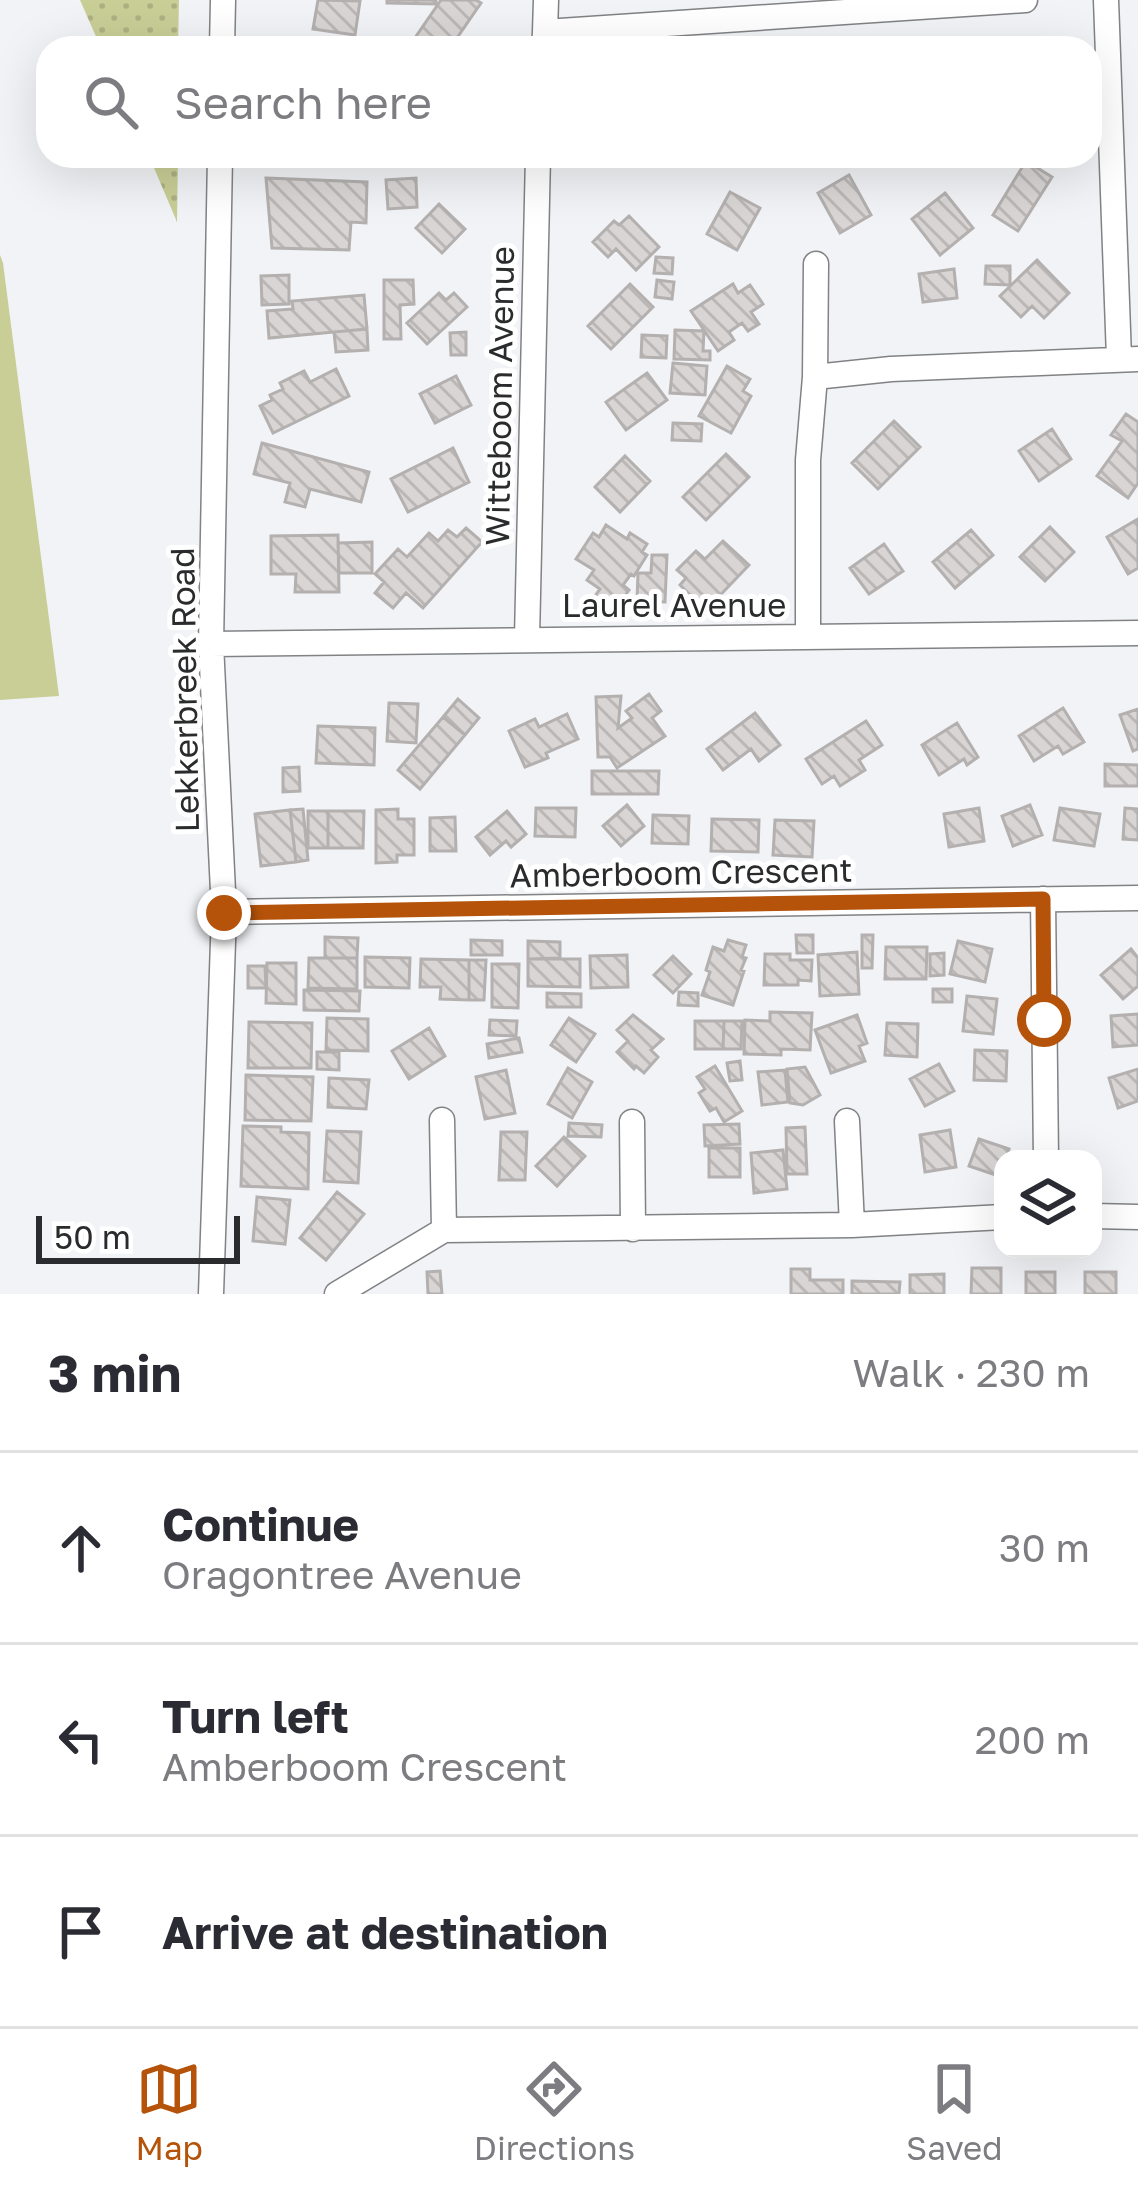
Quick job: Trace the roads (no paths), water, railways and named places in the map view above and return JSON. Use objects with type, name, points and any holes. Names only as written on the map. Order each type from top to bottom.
[{"type":"street","points":[[222,36],[223,0]]},
{"type":"street","points":[[544,36],[546,0]]},
{"type":"street","points":[[592,36],[1025,0]]},
{"type":"street","points":[[815,377],[1129,358],[1106,0]]},
{"type":"street","name":"Lekkerbreek Road","points":[[211,1294],[224,913],[211,644],[220,168]]},
{"type":"street","name":"Witteboom Avenue","points":[[526,638],[538,168]]},
{"type":"street","points":[[808,636],[815,264]]},
{"type":"street","name":"Laurel Avenue","points":[[211,644],[1138,633]]},
{"type":"street","name":"Amberboom Crescent","points":[[224,913],[1138,898]]},
{"type":"street","points":[[1043,899],[1046,1150]]},
{"type":"street","points":[[442,1120],[444,1229]]},
{"type":"street","points":[[847,1120],[852,1225]]},
{"type":"street","points":[[632,1122],[633,1229]]},
{"type":"street","points":[[1102,1216],[1138,1217]]},
{"type":"street","points":[[338,1294],[444,1229],[852,1225],[994,1217]]}]
